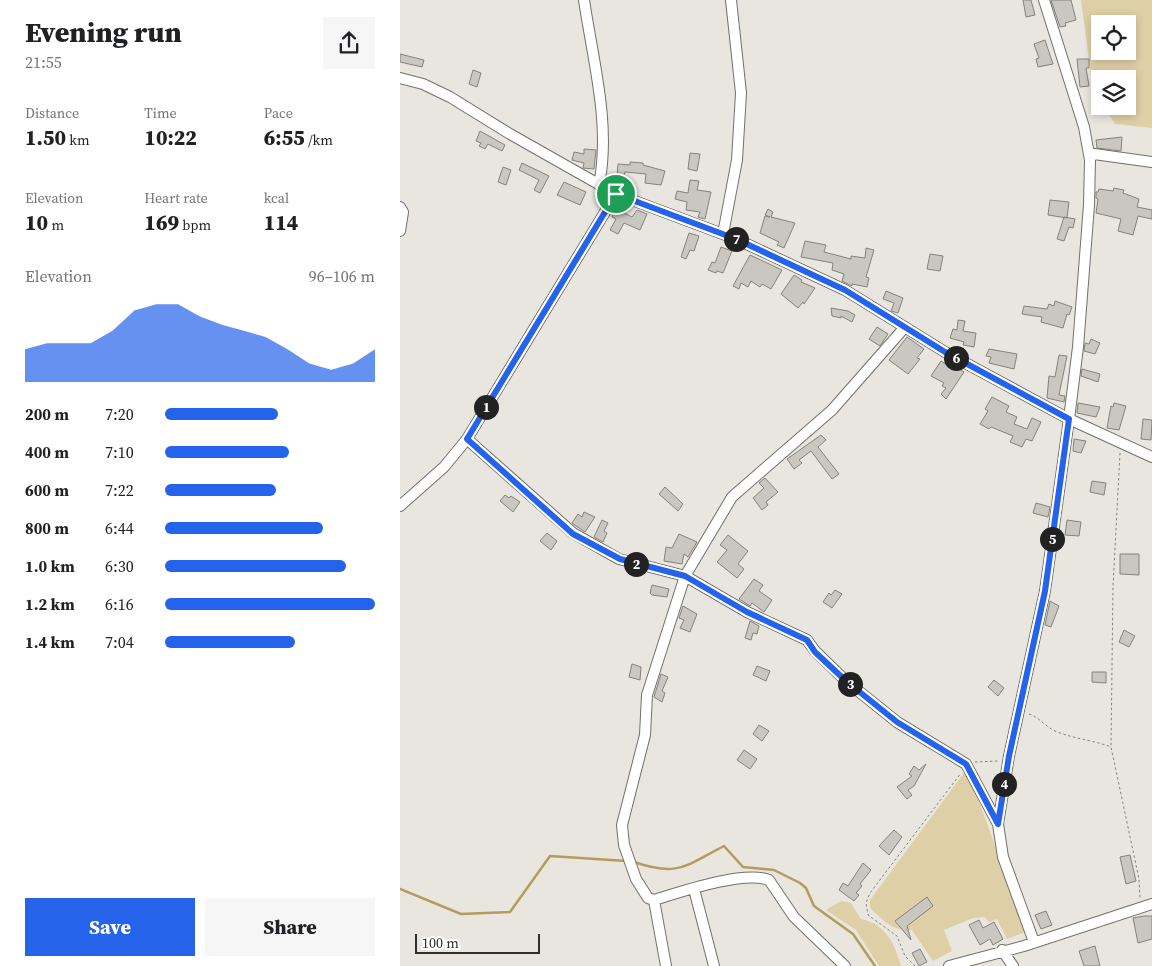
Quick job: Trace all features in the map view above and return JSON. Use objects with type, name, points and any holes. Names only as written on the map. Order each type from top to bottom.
[{"type":"street","points":[[584,0],[604,132],[604,158],[599,185]]},
{"type":"street","points":[[723,234],[737,160],[741,93],[731,0]]},
{"type":"street","points":[[1034,942],[1003,857],[998,824],[1009,756],[1045,591],[1069,419],[1078,347],[1089,205],[1090,158],[1084,127],[1044,0]]},
{"type":"street","points":[[400,78],[423,84],[450,97],[510,134],[616,194],[723,234],[845,290],[945,352],[1069,419],[1152,457]]},
{"type":"street","points":[[1090,158],[1094,154],[1100,154],[1152,162]]},
{"type":"street","points":[[400,506],[444,466],[467,439],[616,194]]},
{"type":"street","points":[[400,207],[403,212],[400,231]]},
{"type":"street","points":[[845,966],[794,917],[769,880],[762,877],[740,878],[654,900],[648,898],[636,879],[624,845],[622,825],[645,734],[647,695],[685,576],[732,497],[832,410],[905,327]]},
{"type":"street","points":[[467,439],[573,534],[620,559],[685,576],[747,612],[807,640],[815,652],[846,681],[897,722],[966,764],[998,824]]},
{"type":"street","points":[[694,889],[714,966]]},
{"type":"street","points":[[654,900],[666,966]]},
{"type":"street","points":[[949,966],[1034,942],[1152,904]]},
{"type":"street","points":[[1002,950],[1013,966]]},
{"type":"path","points":[[1122,443],[1119,458],[1113,587],[1111,747],[1139,879],[1140,907]]},
{"type":"path","points":[[1019,711],[1033,715],[1053,731],[1111,747]]},
{"type":"path","points":[[915,966],[905,956],[897,936],[868,915],[866,903],[870,893],[966,764],[980,760],[1001,761],[1009,756]]},
{"type":"shaded area","points":[[1081,0],[1152,0],[1152,128],[1115,124],[1109,115],[1136,115],[1136,70],[1091,70],[1091,75]]},
{"type":"shaded area","points":[[966,770],[990,830],[1025,932],[1007,939],[997,919],[989,922],[985,917],[973,918],[944,930],[952,951],[933,961],[912,930],[898,929],[888,924],[870,908],[870,900]]},
{"type":"shaded area","points":[[841,901],[851,903],[861,919],[883,930],[892,943],[901,966],[879,966],[856,930],[826,910]]},
{"type":"building","points":[[1023,0],[1031,0],[1035,15],[1026,17]]},
{"type":"building","points":[[1051,0],[1071,0],[1076,20],[1065,23],[1066,26],[1060,27]]},
{"type":"building","points":[[1045,40],[1053,64],[1038,67],[1036,59],[1039,58],[1034,44]]},
{"type":"building","points":[[400,54],[424,60],[422,67],[400,62]]},
{"type":"building","points":[[1077,59],[1089,59],[1089,68],[1086,68],[1089,86],[1080,87]]},
{"type":"building","points":[[473,70],[481,73],[477,87],[469,84]]},
{"type":"building","points":[[480,131],[505,145],[502,151],[488,144],[485,149],[479,146],[481,143],[476,141]]},
{"type":"building","points":[[1122,137],[1121,151],[1097,148],[1096,140]]},
{"type":"building","points":[[584,149],[596,150],[594,169],[583,168],[584,163],[572,160],[574,152],[584,154]]},
{"type":"building","points":[[690,153],[700,154],[697,171],[688,169]]},
{"type":"building","points":[[630,162],[643,163],[643,165],[665,171],[661,185],[645,183],[646,174],[625,172],[623,179],[617,177],[618,164],[630,165]]},
{"type":"building","points":[[522,163],[549,176],[540,193],[534,190],[539,180],[519,170]]},
{"type":"building","points":[[503,167],[511,170],[506,185],[498,182]]},
{"type":"building","points":[[690,180],[699,181],[697,190],[711,192],[705,219],[698,217],[700,212],[686,210],[687,202],[675,199],[677,191],[688,193]]},
{"type":"building","points":[[564,182],[586,192],[580,205],[557,195]]},
{"type":"building","points":[[1114,188],[1124,190],[1123,193],[1139,199],[1137,207],[1152,210],[1152,219],[1138,216],[1133,235],[1118,231],[1121,219],[1096,213],[1098,199],[1096,198],[1096,192],[1099,189],[1113,191]]},
{"type":"building","points":[[1050,200],[1069,202],[1067,218],[1048,215]]},
{"type":"building","points":[[616,209],[632,217],[637,210],[647,214],[640,230],[624,223],[618,234],[610,230],[616,219],[612,217]]},
{"type":"building","points":[[768,209],[773,212],[771,217],[795,223],[784,248],[777,245],[779,242],[760,233],[765,216],[770,217],[765,215]]},
{"type":"building","points":[[1064,217],[1075,219],[1073,228],[1069,227],[1064,241],[1057,239]]},
{"type":"building","points":[[689,233],[699,236],[694,251],[690,250],[686,259],[681,257]]},
{"type":"building","points":[[805,241],[826,245],[824,252],[851,259],[851,256],[865,258],[866,248],[874,250],[866,277],[869,278],[867,287],[852,284],[852,286],[842,281],[844,274],[832,270],[833,263],[801,257]]},
{"type":"building","points":[[721,247],[732,251],[723,273],[717,271],[716,273],[708,270],[712,262],[715,263]]},
{"type":"building","points":[[930,254],[943,256],[940,271],[927,269]]},
{"type":"building","points":[[750,255],[782,270],[771,289],[762,284],[760,287],[751,281],[748,287],[741,283],[739,289],[733,286]]},
{"type":"building","points":[[794,275],[802,280],[801,282],[815,288],[804,304],[803,302],[798,308],[781,294]]},
{"type":"building","points":[[886,291],[903,298],[898,313],[891,311],[894,303],[883,299]]},
{"type":"building","points":[[1055,301],[1072,307],[1069,315],[1067,314],[1063,328],[1041,322],[1042,317],[1022,314],[1024,306],[1047,309],[1049,304],[1054,306]]},
{"type":"building","points":[[831,308],[848,311],[855,315],[852,322],[841,316],[841,318],[832,316]]},
{"type":"building","points":[[958,320],[965,321],[963,331],[976,333],[974,347],[963,345],[964,342],[950,338],[953,329],[957,330]]},
{"type":"building","points":[[877,327],[888,334],[880,346],[869,339]]},
{"type":"building","points":[[907,337],[924,349],[917,358],[920,359],[908,374],[889,360]]},
{"type":"building","points":[[1091,339],[1100,343],[1095,354],[1084,351],[1085,343],[1089,344]]},
{"type":"building","points":[[989,349],[1017,354],[1014,369],[989,363],[991,357],[986,356]]},
{"type":"building","points":[[1059,355],[1067,356],[1059,395],[1065,396],[1064,402],[1047,398],[1049,376],[1055,377]]},
{"type":"building","points":[[941,361],[953,369],[955,366],[964,372],[946,399],[941,394],[946,388],[942,386],[944,383],[931,376]]},
{"type":"building","points":[[1082,369],[1100,374],[1098,382],[1081,376]]},
{"type":"building","points":[[992,397],[1009,406],[1006,412],[1017,417],[1014,424],[1027,429],[1032,418],[1041,422],[1032,441],[1026,439],[1022,447],[1010,442],[1013,436],[991,427],[989,429],[980,424],[988,411],[985,409]]},
{"type":"building","points":[[1078,403],[1100,407],[1096,417],[1077,413]]},
{"type":"building","points":[[1114,403],[1126,406],[1119,430],[1107,428],[1111,406],[1113,407]]},
{"type":"building","points":[[1143,419],[1152,420],[1151,440],[1141,439]]},
{"type":"building","points":[[821,435],[826,440],[818,447],[839,474],[832,479],[811,451],[799,460],[802,463],[794,469],[787,459]]},
{"type":"building","points":[[1074,439],[1086,441],[1081,453],[1073,451]]},
{"type":"building","points":[[765,478],[778,492],[766,502],[768,505],[762,510],[753,498],[764,488],[759,483]]},
{"type":"building","points":[[1092,481],[1106,483],[1104,495],[1090,492]]},
{"type":"building","points":[[665,487],[683,504],[678,511],[659,494]]},
{"type":"building","points":[[505,495],[509,498],[511,496],[520,502],[513,512],[500,501]]},
{"type":"building","points":[[1036,503],[1050,507],[1048,517],[1033,513]]},
{"type":"building","points":[[584,512],[595,517],[585,532],[572,523],[578,514],[582,517]]},
{"type":"building","points":[[602,520],[608,523],[604,531],[607,533],[603,542],[594,537]]},
{"type":"building","points":[[1067,520],[1081,522],[1079,536],[1065,535]]},
{"type":"building","points":[[547,533],[557,541],[551,550],[540,541]]},
{"type":"building","points":[[679,534],[697,542],[688,557],[684,554],[682,564],[664,561],[666,547],[672,548]]},
{"type":"building","points":[[728,535],[748,551],[738,564],[744,569],[737,578],[717,562],[727,550],[720,545]]},
{"type":"building","points":[[1120,554],[1139,554],[1139,575],[1120,574]]},
{"type":"building","points":[[754,579],[763,585],[759,591],[772,600],[764,612],[752,603],[750,606],[739,599]]},
{"type":"building","points":[[652,585],[669,589],[667,597],[652,595],[650,593]]},
{"type":"building","points":[[835,590],[842,594],[832,608],[823,602],[829,593],[831,595]]},
{"type":"building","points":[[1050,601],[1059,606],[1051,627],[1045,625]]},
{"type":"building","points":[[683,606],[697,614],[690,632],[680,628],[684,620],[679,618]]},
{"type":"building","points":[[750,621],[759,626],[757,634],[753,633],[751,640],[745,638]]},
{"type":"building","points":[[1124,630],[1135,636],[1129,647],[1119,642]]},
{"type":"building","points":[[632,664],[641,667],[640,680],[629,677]]},
{"type":"building","points":[[757,666],[770,671],[766,681],[753,675]]},
{"type":"building","points":[[1092,672],[1106,672],[1106,683],[1092,682]]},
{"type":"building","points":[[661,674],[668,677],[662,691],[665,693],[662,702],[654,697]]},
{"type":"building","points":[[994,680],[1004,688],[998,696],[988,687]]},
{"type":"building","points":[[759,725],[769,731],[762,741],[753,734]]},
{"type":"building","points":[[744,750],[757,759],[750,769],[737,760]]},
{"type":"building","points":[[926,764],[914,786],[908,790],[912,795],[907,799],[897,787],[912,776],[909,774],[914,766],[919,770]]},
{"type":"building","points":[[894,830],[902,837],[889,855],[879,846]]},
{"type":"building","points":[[1130,855],[1136,881],[1126,884],[1120,857]]},
{"type":"building","points":[[863,863],[871,870],[860,884],[862,886],[856,893],[859,895],[854,901],[839,890],[843,883],[848,886]]},
{"type":"building","points":[[927,897],[933,906],[907,926],[911,940],[895,921]]},
{"type":"building","points":[[1046,911],[1052,925],[1041,929],[1035,915]]},
{"type":"building","points":[[1152,916],[1152,939],[1138,943],[1133,918]]},
{"type":"building","points":[[979,920],[983,928],[994,922],[1003,939],[993,945],[990,939],[980,945],[969,925]]},
{"type":"building","points":[[1095,946],[1100,966],[1084,966],[1079,951]]},
{"type":"building","points":[[920,949],[927,962],[919,966],[912,953]]},
{"type":"waterway","points":[[634,862],[661,869],[672,869],[690,864],[724,846],[743,867],[774,870],[800,883],[806,888],[814,906],[853,934],[875,966]]},
{"type":"waterway","points":[[400,889],[461,914],[510,912],[550,856],[626,861]]},
{"type":"route","points":[[616,194],[736,239],[845,290],[945,352],[1069,419],[1045,591],[1009,756],[998,824],[966,764],[897,722],[846,681],[815,652],[807,640],[747,612],[685,576],[620,559],[595,544],[573,534],[467,439],[616,194]]}]
